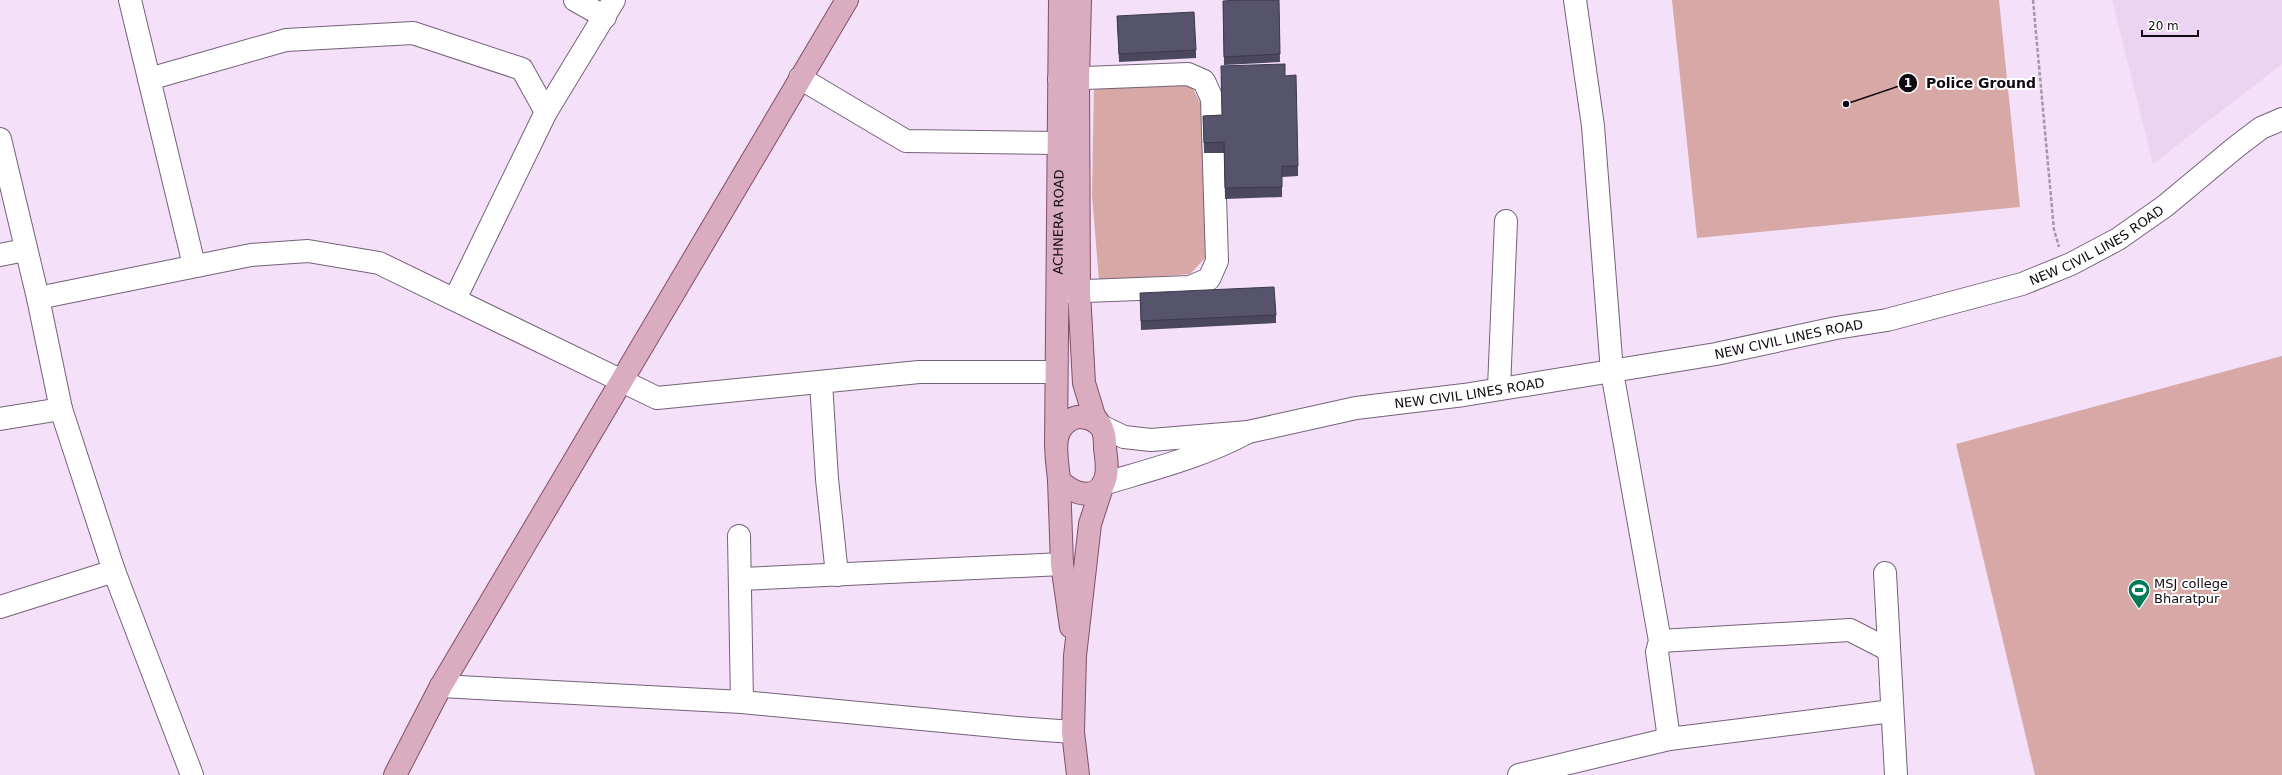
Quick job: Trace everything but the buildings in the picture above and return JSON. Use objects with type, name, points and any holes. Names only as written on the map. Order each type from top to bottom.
[{"type":"main road","points":[[395,775],[441,686],[847,0]]},
{"type":"main road","name":"ACHNERA ROAD","points":[[1060,0],[1068,79],[1084,384],[1094,416],[1100,426]]},
{"type":"main road","name":"ACHNERA ROAD","points":[[1056,445],[1060,143],[1080,0]]},
{"type":"main road","points":[[1075,656],[1062,564],[1059,480],[1056,445],[1058,430],[1069,419],[1084,417],[1100,426],[1105,438],[1107,470],[1090,524],[1075,656],[1073,732],[1078,775]]},
{"type":"main road","points":[[1059,480],[1069,490],[1077,494],[1091,492],[1103,484]]},
{"type":"street","points":[[132,0],[149,79],[194,265]]},
{"type":"street","points":[[456,299],[546,112],[610,8],[575,0]]},
{"type":"street","points":[[1575,0],[1593,126],[1612,372],[1660,641],[1656,652],[1669,739]]},
{"type":"street","points":[[149,79],[286,40],[412,33],[522,69],[546,112]]},
{"type":"street","points":[[1057,292],[1190,287],[1210,279],[1217,261],[1212,99],[1204,81],[1188,74],[1068,79]]},
{"type":"street","points":[[800,78],[906,141],[1060,143]]},
{"type":"street","name":"NEW CIVIL LINES ROAD","points":[[1248,432],[1356,408],[1464,395],[1499,388],[1612,372],[1716,354],[1836,328],[1887,320],[2022,284],[2065,266],[2118,238],[2165,206],[2261,128],[2282,119]]},
{"type":"street","points":[[0,139],[25,250],[38,298],[61,409],[114,571],[192,775]]},
{"type":"street","points":[[1499,388],[1506,221]]},
{"type":"street","points":[[0,255],[25,250]]},
{"type":"street","points":[[38,298],[194,265],[251,255],[308,251],[379,263],[456,299],[657,398],[919,372],[1056,372]]},
{"type":"street","points":[[821,382],[827,479],[837,575]]},
{"type":"street","points":[[0,419],[61,409]]},
{"type":"street","points":[[1100,426],[1124,436],[1151,440],[1248,432]]},
{"type":"street","points":[[1103,484],[1173,464],[1220,447],[1248,432]]},
{"type":"street","points":[[739,536],[741,579],[742,702]]},
{"type":"street","points":[[741,579],[1062,564]]},
{"type":"street","points":[[0,607],[114,571]]},
{"type":"street","points":[[1885,573],[1896,775]]},
{"type":"street","points":[[1660,641],[1850,630],[1889,650]]},
{"type":"street","points":[[441,686],[742,702],[1073,732]]},
{"type":"street","points":[[1519,775],[1669,739],[1892,711]]},
{"type":"path","points":[[2033,0],[2054,230],[2065,266]]},
{"type":"shaded area","points":[[1672,0],[1999,0],[2020,207],[1697,238]]},
{"type":"shaded area","points":[[2112,0],[2282,0],[2282,64],[2153,164]]},
{"type":"shaded area","points":[[1094,84],[1191,85],[1202,106],[1207,256],[1190,274],[1099,281],[1092,195]]},
{"type":"shaded area","name":"MSJ college Bharatpur","points":[[2282,356],[2282,775],[2035,775],[1956,444]]},
{"type":"place","name":"Police Ground","points":[[1846,104]]},
{"type":"place","name":"MSJ college Bharatpur","points":[[2139,610]]}]
